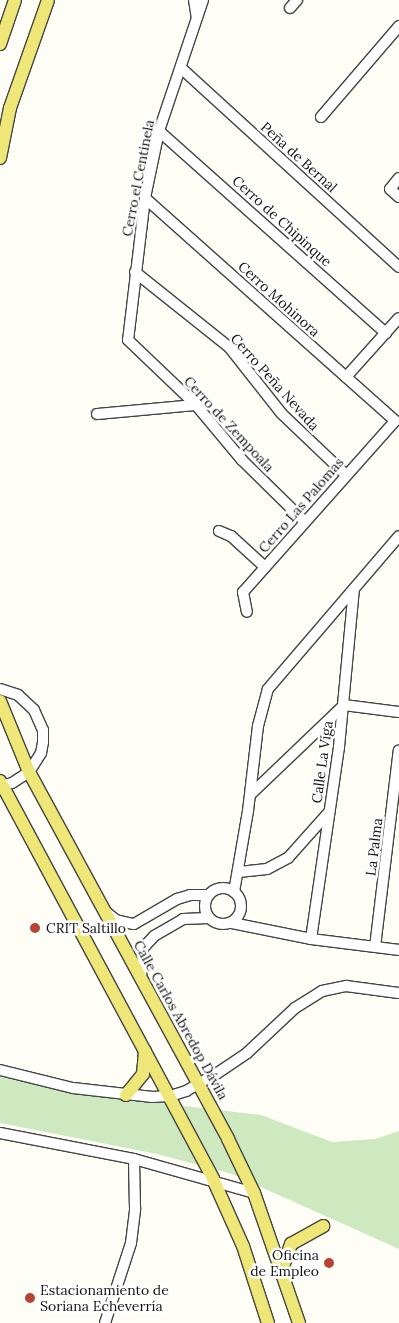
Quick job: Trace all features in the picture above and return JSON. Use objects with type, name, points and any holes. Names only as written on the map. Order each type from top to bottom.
[{"type":"main road","points":[[0,44],[14,0]]},
{"type":"main road","points":[[0,158],[10,108],[48,0]]},
{"type":"main road","name":"Calle Carlos Abredop Dávila","points":[[0,701],[29,772],[200,1084],[254,1193],[282,1269],[299,1323]]},
{"type":"main road","points":[[1,784],[145,1046],[213,1179],[243,1246],[268,1323]]},
{"type":"main road","points":[[126,1095],[143,1074],[145,1046]]},
{"type":"main road","points":[[282,1269],[291,1244],[323,1226]]},
{"type":"street","points":[[194,0],[197,19]]},
{"type":"street","name":"Cerro el Centinela","points":[[132,346],[128,330],[145,198],[159,131],[203,0]]},
{"type":"street","points":[[290,8],[298,0]]},
{"type":"street","points":[[321,117],[399,26]]},
{"type":"street","name":"Peña de Bernal","points":[[181,68],[399,267]]},
{"type":"street","name":"Cerro de Chipinque","points":[[159,131],[386,332]]},
{"type":"street","points":[[399,178],[390,189],[399,197]]},
{"type":"street","name":"Cerro Mohinora","points":[[145,198],[395,421]]},
{"type":"street","name":"Cerro Peña Nevada","points":[[135,272],[229,348],[282,414],[346,475]]},
{"type":"street","points":[[346,377],[399,318]]},
{"type":"street","name":"Cerro de Zempoala","points":[[132,346],[196,405],[242,460],[305,522]]},
{"type":"street","points":[[97,414],[196,405]]},
{"type":"street","name":"Cerro Las Palomas","points":[[247,612],[244,592],[395,421]]},
{"type":"street","points":[[219,531],[231,536],[265,567]]},
{"type":"street","points":[[234,892],[239,872],[251,794],[258,726],[268,689],[399,536]]},
{"type":"street","name":"Calle La Viga","points":[[311,938],[344,705],[354,589]]},
{"type":"street","points":[[0,689],[27,701],[40,720],[42,747],[29,772],[1,784]]},
{"type":"street","points":[[251,794],[344,705],[399,712]]},
{"type":"street","name":"La Palma","points":[[376,947],[399,750]]},
{"type":"street","points":[[239,872],[267,869],[288,858],[330,812]]},
{"type":"street","points":[[105,912],[124,923],[145,919],[177,899],[190,895],[209,895],[220,888],[234,892],[241,903],[241,910],[232,923]]},
{"type":"street","points":[[209,895],[205,908],[209,918],[218,924],[232,923],[311,938],[399,950]]},
{"type":"street","points":[[141,978],[143,948],[154,936],[183,919],[209,918]]},
{"type":"street","points":[[145,919],[154,936]]},
{"type":"street","points":[[0,1070],[27,1079],[126,1095],[170,1096],[200,1084],[247,1053],[295,1008],[322,991],[346,986],[399,993]]},
{"type":"street","points":[[0,1133],[134,1159],[213,1179],[254,1193]]},
{"type":"street","points":[[105,1323],[131,1244],[135,1208],[134,1159]]},
{"type":"green space","points":[[0,1077],[76,1093],[261,1115],[332,1142],[375,1139],[399,1131],[399,1249],[232,1174],[157,1154],[0,1123]]},
{"type":"place","name":"CRIT Saltillo","points":[[35,928]]},
{"type":"place","name":"Oficina de Empleo","points":[[329,1263]]},
{"type":"place","name":"Estacionamiento de Soriana Echeverría","points":[[30,1298]]}]
